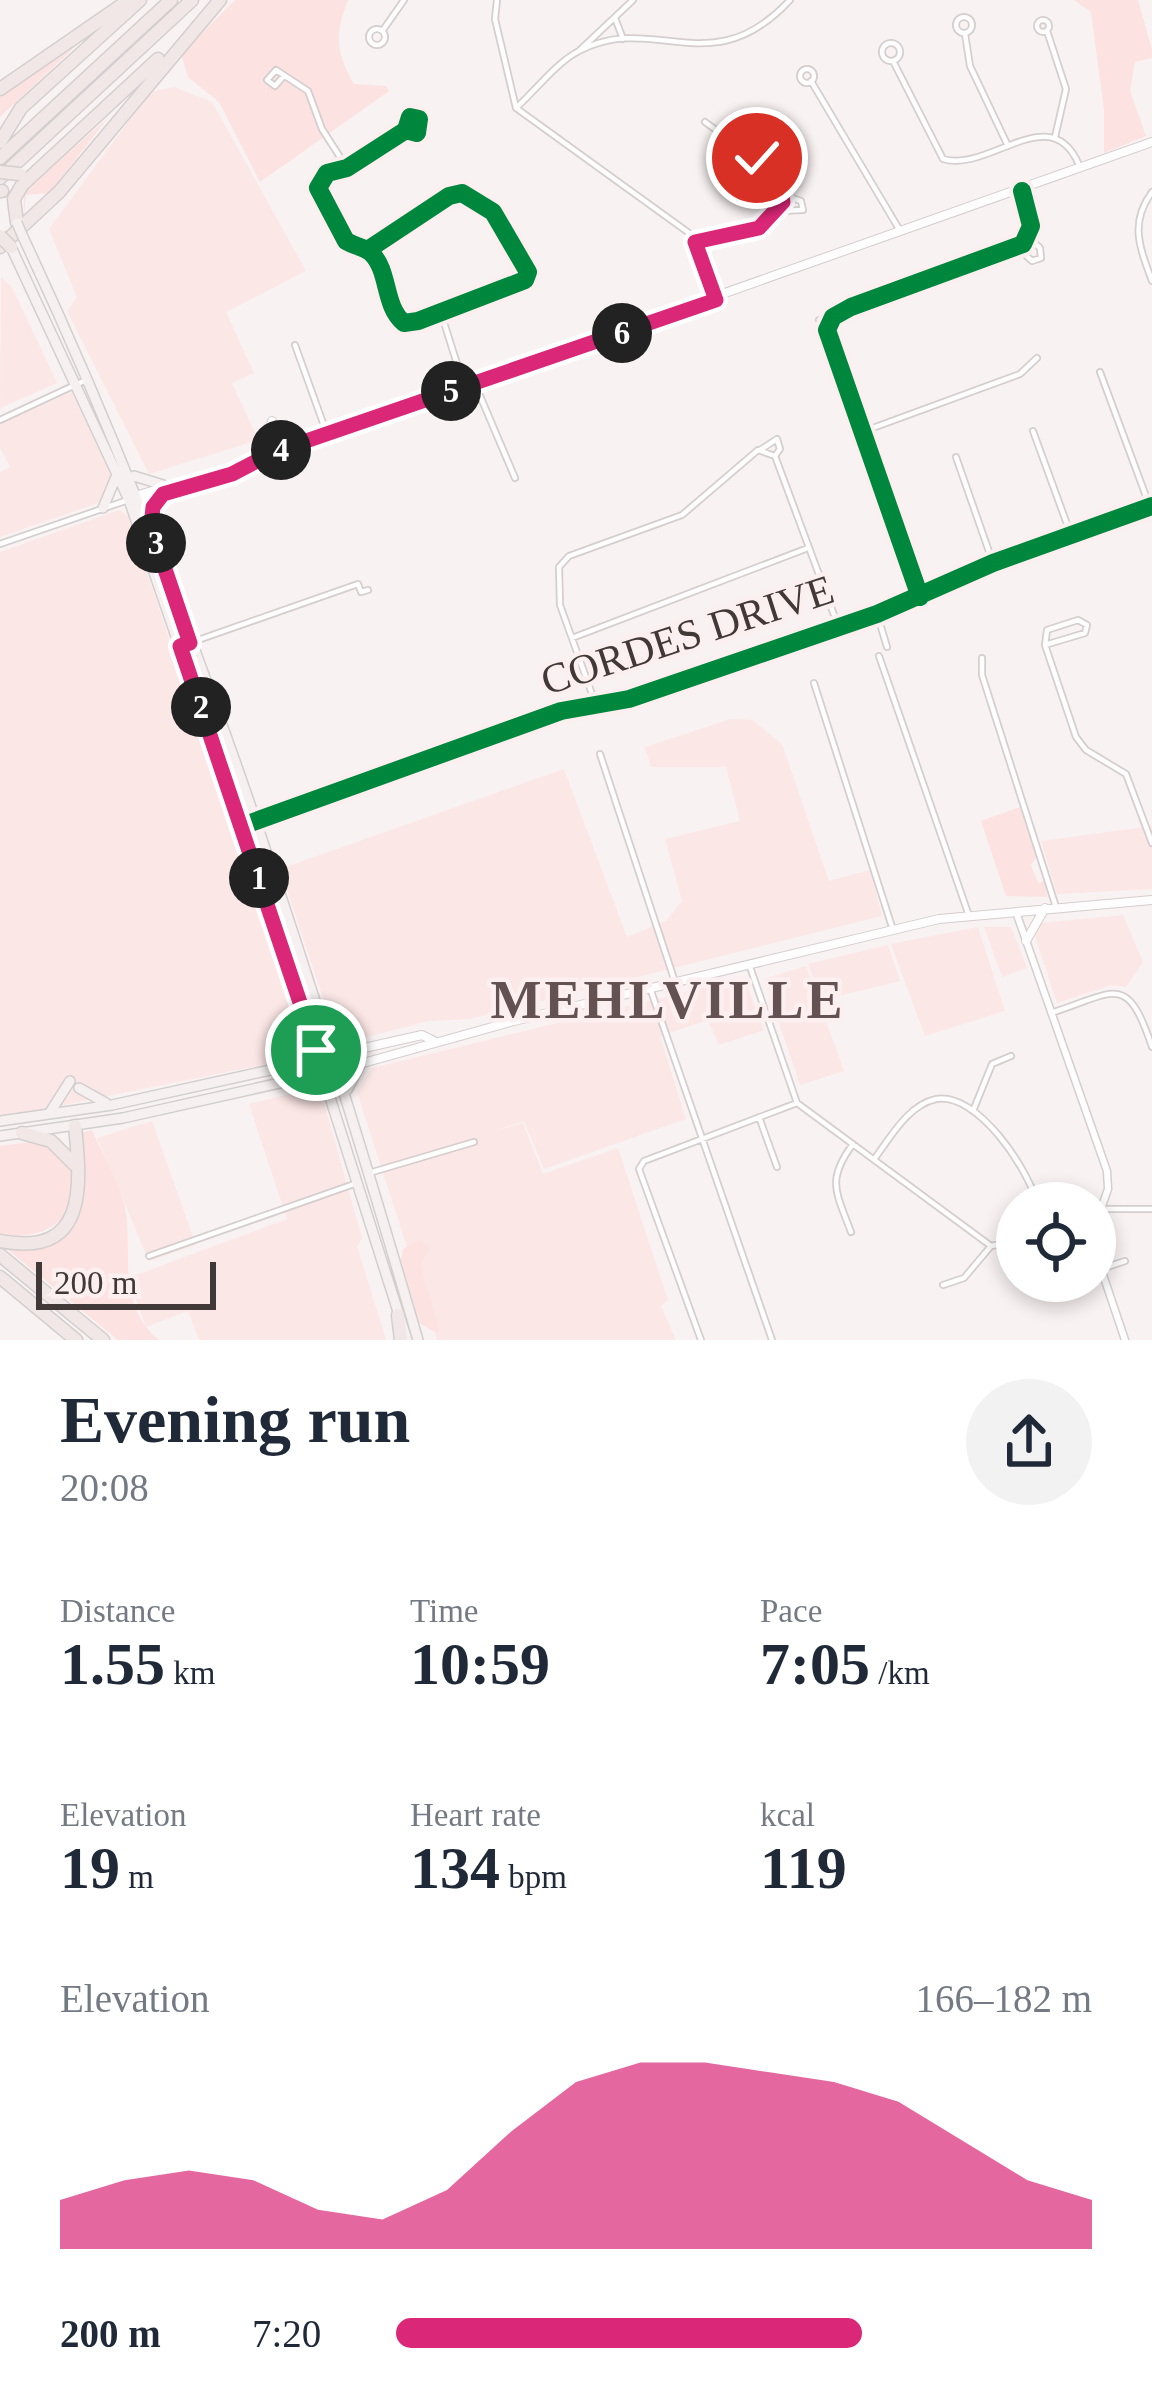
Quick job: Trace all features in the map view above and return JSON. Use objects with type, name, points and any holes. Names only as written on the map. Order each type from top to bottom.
[{"type":"highway","points":[[0,89],[129,0]]},
{"type":"highway","points":[[0,123],[14,116],[140,0]]},
{"type":"highway","points":[[0,158],[171,0]]},
{"type":"highway","points":[[0,184],[193,0]]},
{"type":"highway","points":[[3,237],[58,192],[220,0]]},
{"type":"highway","points":[[17,223],[14,199],[35,171],[183,39]]},
{"type":"highway","points":[[0,142],[14,116]]},
{"type":"highway","points":[[0,184],[35,171]]},
{"type":"highway","points":[[0,1241],[20,1245],[57,1234],[78,1205],[75,1126]]},
{"type":"highway","points":[[22,1133],[57,1145],[80,1172]]},
{"type":"highway","points":[[0,1255],[103,1340]]},
{"type":"highway","points":[[0,1277],[76,1340]]},
{"type":"highway","points":[[398,1315],[404,1340]]},
{"type":"main road","points":[[136,498],[716,300],[1152,142]]},
{"type":"main road","points":[[0,184],[117,472],[151,528],[185,645]]},
{"type":"main road","points":[[3,237],[130,473],[247,824],[328,1039],[418,1340]]},
{"type":"main road","points":[[262,457],[272,421]]},
{"type":"main road","points":[[103,508],[117,472]]},
{"type":"main road","points":[[130,473],[163,489]]},
{"type":"main road","points":[[151,528],[153,507],[163,489]]},
{"type":"main road","points":[[247,824],[398,1315]]},
{"type":"main road","points":[[0,1136],[75,1126],[323,1074],[428,1048],[434,1041],[968,913],[1152,900]]},
{"type":"main road","points":[[1026,941],[1051,907]]},
{"type":"main road","points":[[292,1065],[310,1031]]},
{"type":"main road","points":[[0,1121],[112,1105],[422,1035],[434,1041]]},
{"type":"main road","points":[[328,1039],[357,1049]]},
{"type":"main road","points":[[346,1095],[360,1065]]},
{"type":"main road","points":[[301,1079],[329,1092]]},
{"type":"main road","points":[[49,1114],[75,1084],[112,1105]]},
{"type":"street","points":[[382,32],[404,0]]},
{"type":"street","points":[[497,0],[495,19],[517,108],[695,242],[716,300]]},
{"type":"street","points":[[517,108],[633,0]]},
{"type":"street","points":[[580,50],[626,41],[722,44],[746,35],[790,0]]},
{"type":"street","points":[[615,18],[617,35],[626,41]]},
{"type":"street","points":[[1047,31],[1066,88],[1055,137]]},
{"type":"street","points":[[965,34],[970,66],[1008,146]]},
{"type":"street","points":[[893,61],[943,159],[961,163],[1042,134],[1070,147],[1081,170]]},
{"type":"street","points":[[283,77],[308,92],[322,129],[347,168]]},
{"type":"street","points":[[811,81],[869,171],[902,234]]},
{"type":"street","points":[[705,122],[770,170],[783,195],[780,211]]},
{"type":"street","points":[[369,249],[448,196],[462,193],[493,212],[525,266],[525,280],[441,313],[404,322],[396,316],[369,249],[346,241],[320,199],[320,182],[327,173],[347,168],[406,130]]},
{"type":"street","points":[[920,596],[826,334],[836,315],[1018,247],[1028,237],[1031,218],[1022,191]]},
{"type":"street","points":[[1152,192],[1138,219],[1152,281]]},
{"type":"street","points":[[695,242],[759,228],[780,211],[803,210],[801,201],[783,195]]},
{"type":"street","points":[[1018,247],[1027,259],[1038,261],[1040,248],[1028,237]]},
{"type":"street","points":[[1143,257],[1152,255]]},
{"type":"street","points":[[441,313],[469,385],[515,478]]},
{"type":"street","points":[[295,344],[294,355],[327,434]]},
{"type":"street","points":[[859,434],[1021,374],[1037,358]]},
{"type":"street","points":[[1100,372],[1151,506]]},
{"type":"street","points":[[0,420],[82,382]]},
{"type":"street","points":[[1033,431],[1071,535]]},
{"type":"street","points":[[597,709],[556,585],[569,556],[682,515],[768,452],[837,623]]},
{"type":"street","points":[[956,457],[993,563]]},
{"type":"street","points":[[0,544],[136,498]]},
{"type":"street","name":"CORDES DRIVE","points":[[247,824],[561,711],[597,709],[837,623],[877,614],[993,563],[1151,506]]},
{"type":"street","points":[[572,638],[808,548]]},
{"type":"street","points":[[185,645],[358,584],[361,592],[368,590]]},
{"type":"street","points":[[877,614],[887,647]]},
{"type":"street","points":[[1045,645],[1085,632],[1087,625],[1078,620],[1047,630],[1045,645],[1076,737],[1092,754],[1126,774],[1152,843]]},
{"type":"street","points":[[879,656],[968,913]]},
{"type":"street","points":[[982,658],[982,675],[1051,907]]},
{"type":"street","points":[[814,683],[893,930]]},
{"type":"street","points":[[600,754],[675,982]]},
{"type":"street","points":[[1016,909],[1107,1171],[1106,1182]]},
{"type":"street","points":[[748,964],[796,1103],[991,1246]]},
{"type":"street","points":[[650,988],[772,1340]]},
{"type":"street","points":[[1051,1013],[1112,993],[1126,994],[1138,1006],[1152,1047]]},
{"type":"street","points":[[973,1111],[992,1064],[1011,1056]]},
{"type":"street","points":[[874,1158],[906,1117],[923,1105],[950,1100],[973,1111],[1006,1145],[1026,1182]]},
{"type":"street","points":[[701,1340],[639,1169],[644,1161],[796,1103]]},
{"type":"street","points":[[759,1117],[777,1167]]},
{"type":"street","points":[[369,1173],[474,1142]]},
{"type":"street","points":[[851,1232],[835,1190],[835,1168],[854,1144]]},
{"type":"street","points":[[149,1256],[357,1183]]},
{"type":"street","points":[[1116,1208],[1152,1209]]},
{"type":"street","points":[[943,1285],[964,1278],[996,1245]]},
{"type":"street","points":[[1116,1264],[1125,1261]]},
{"type":"street","points":[[1112,1302],[1125,1340]]},
{"type":"shaded area","points":[[235,0],[348,0],[339,43],[348,73],[354,84],[386,86],[389,91],[260,182],[219,102],[188,77],[181,54]]},
{"type":"shaded area","points":[[1074,0],[1138,0],[1152,50],[1152,58],[1135,62],[1130,91],[1146,136],[1104,153],[1104,110],[1091,12]]},
{"type":"shaded area","points":[[76,46],[0,117],[0,97]]},
{"type":"shaded area","points":[[174,87],[212,102],[306,271],[226,312],[254,373],[232,383],[258,440],[149,474],[67,311],[77,297],[49,229],[150,92]]},
{"type":"shaded area","points":[[108,118],[49,193],[26,195],[24,217],[24,191]]},
{"type":"shaded area","points":[[1,277],[12,287],[57,383],[0,408]]},
{"type":"shaded area","points":[[72,392],[113,480],[104,501],[0,537],[0,472],[10,467],[0,448],[0,424]]},
{"type":"shaded area","points":[[119,510],[128,516],[303,1038],[286,1060],[0,1118],[0,552]]},
{"type":"shaded area","points":[[731,719],[752,720],[782,744],[829,881],[870,870],[882,916],[470,1019],[429,1021],[351,1041],[334,1031],[280,869],[564,769],[627,937],[666,921],[682,901],[665,839],[740,821],[726,767],[651,767],[645,747]]},
{"type":"shaded area","points":[[1020,807],[1037,856],[1031,865],[1038,883],[1045,881],[1047,897],[1006,896],[981,821]]},
{"type":"shaded area","points":[[1152,826],[1152,889],[1057,894],[1041,841]]},
{"type":"shaded area","points":[[1123,915],[1143,962],[1126,987],[1112,985],[1057,1003],[1034,933],[1040,923]]},
{"type":"shaded area","points":[[978,927],[1005,1011],[925,1036],[891,944]]},
{"type":"shaded area","points":[[984,927],[1011,927],[1027,968],[1002,977]]},
{"type":"shaded area","points":[[888,945],[900,981],[821,1000],[808,964]]},
{"type":"shaded area","points":[[806,966],[844,1071],[800,1085],[764,979]]},
{"type":"shaded area","points":[[744,978],[764,1030],[719,1045],[708,1020],[660,1036],[686,1119],[544,1169],[524,1121],[492,1132],[523,1123],[543,1174],[618,1148],[668,1300],[661,1306],[676,1340],[437,1340],[357,1092],[372,1068]]},
{"type":"shaded area","points":[[307,1090],[323,1099],[362,1238],[357,1246],[386,1340],[199,1340],[188,1311],[146,1327],[128,1278],[287,1219],[249,1104]]},
{"type":"shaded area","points":[[152,1121],[196,1245],[149,1261],[97,1138]]},
{"type":"shaded area","points":[[92,1130],[125,1208],[133,1299],[138,1314],[159,1340],[118,1340],[6,1248],[33,1250],[53,1245],[67,1233],[81,1198],[81,1133]]},
{"type":"shaded area","points":[[30,1142],[52,1150],[67,1163],[74,1179],[74,1197],[66,1214],[51,1227],[29,1235],[0,1235],[0,1146]]},
{"type":"shaded area","points":[[420,1240],[430,1247],[420,1264],[437,1321],[439,1331],[434,1332],[419,1323],[401,1260],[403,1249]]},
{"type":"cycle path","points":[[369,249],[449,196],[462,193],[493,212],[528,272],[525,280],[418,321],[404,323],[397,316],[377,260],[346,241],[318,188],[327,173],[347,168],[406,130],[417,133],[419,119],[410,117],[406,130]]},
{"type":"cycle path","points":[[920,597],[827,330],[833,317],[851,307],[1023,244],[1031,226],[1022,191]]},
{"type":"cycle path","points":[[242,826],[561,711],[629,699],[877,614],[993,563],[1152,506]]},
{"type":"district","name":"MEHLVILLE","points":[[668,999]]},
{"type":"route","points":[[316,1050],[180,646],[190,643],[151,528],[153,507],[163,494],[232,474],[274,452],[716,300],[695,242],[705,236],[759,228],[780,211],[783,202],[778,180],[757,158]]}]
